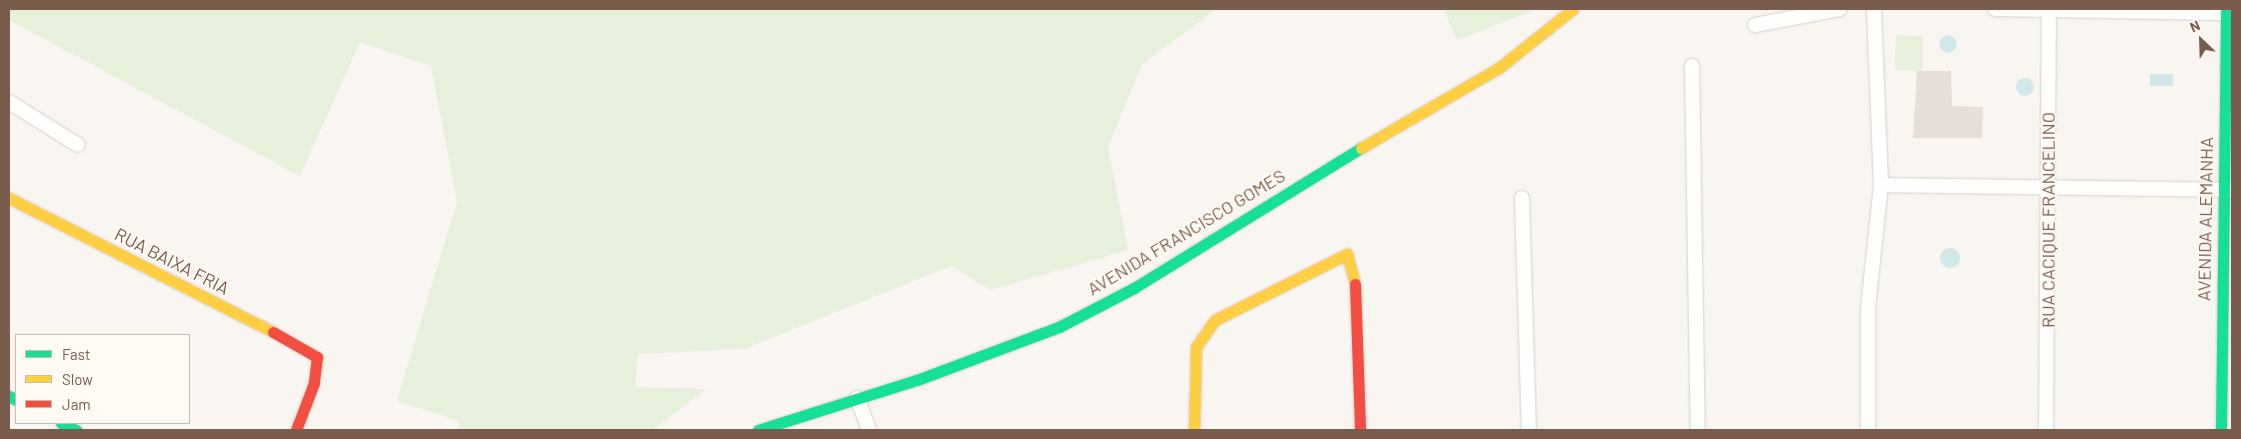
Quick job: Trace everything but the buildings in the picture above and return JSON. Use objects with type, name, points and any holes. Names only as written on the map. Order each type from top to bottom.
[{"type":"street","name":"AVENIDA FRANCISCO GOMES","points":[[758,430],[858,398],[1059,327],[1134,288],[1306,180],[1500,68],[1573,9]]},
{"type":"street","points":[[1755,25],[1840,9]]},
{"type":"street","points":[[1868,430],[1868,308],[1881,185],[1874,9]]},
{"type":"street","points":[[1995,9],[2228,11]]},
{"type":"street","name":"RUA CACIQUE FRANCELINO","points":[[2046,430],[2049,9]]},
{"type":"street","name":"AVENIDA ALEMANHA","points":[[2221,430],[2227,190],[2228,11]]},
{"type":"street","points":[[1692,66],[1698,430]]},
{"type":"street","points":[[9,102],[78,145]]},
{"type":"street","points":[[1881,185],[2048,190],[2227,190]]},
{"type":"street","name":"RUA BAIXA FRIA","points":[[9,198],[317,357],[314,383],[296,430]]},
{"type":"street","points":[[1522,198],[1529,430]]},
{"type":"street","points":[[1194,430],[1196,347],[1203,333],[1215,320],[1347,254],[1355,275],[1360,430]]},
{"type":"street","points":[[858,398],[869,430]]},
{"type":"green space","points":[[9,9],[1217,9],[1142,64],[1108,147],[1128,250],[990,290],[951,266],[744,349],[638,354],[635,387],[707,389],[652,430],[460,430],[459,421],[397,401],[457,202],[431,66],[360,42],[300,176],[9,20]]},
{"type":"green space","points":[[1443,9],[1538,9],[1457,40]]},
{"type":"green space","points":[[1896,35],[1923,36],[1922,71],[1895,70]]},
{"type":"water","points":[[1948,35],[1954,38],[1957,44],[1954,50],[1948,53],[1942,50],[1939,44],[1942,38]]},
{"type":"water","points":[[2150,74],[2173,74],[2173,86],[2150,86]]},
{"type":"water","points":[[2025,78],[2031,81],[2034,87],[2031,93],[2025,96],[2019,93],[2016,87],[2019,81]]},
{"type":"water","points":[[1950,248],[1957,251],[1960,258],[1957,265],[1950,268],[1943,265],[1940,258],[1943,251]]},
{"type":"traffic: fast","points":[[2221,430],[2226,9]]},
{"type":"traffic: fast","points":[[758,430],[917,380],[1059,327],[1134,288],[1361,148]]},
{"type":"traffic: fast","points":[[9,396],[15,399]]},
{"type":"traffic: fast","points":[[63,424],[76,430]]},
{"type":"traffic: slow","points":[[1361,148],[1500,67],[1573,9]]},
{"type":"traffic: slow","points":[[9,198],[273,332]]},
{"type":"traffic: slow","points":[[1194,430],[1196,347],[1215,320],[1347,254],[1355,284]]},
{"type":"traffic: jam","points":[[1355,284],[1360,430]]},
{"type":"traffic: jam","points":[[273,332],[317,357],[314,383],[296,430]]}]
